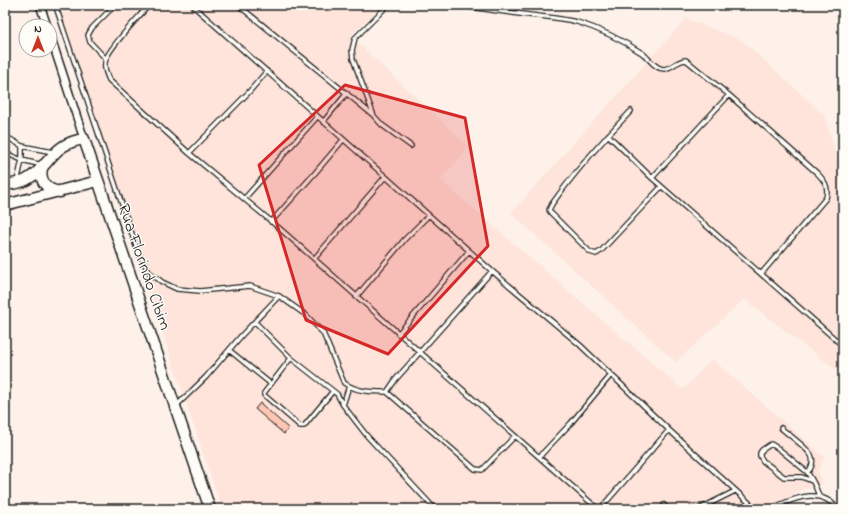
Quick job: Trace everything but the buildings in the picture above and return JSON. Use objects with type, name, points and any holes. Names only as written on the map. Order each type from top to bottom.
[{"type":"street","points":[[40,5],[44,18]]},
{"type":"street","name":"Rua Florindo Cibim","points":[[58,58],[210,509]]},
{"type":"street","points":[[60,192],[48,188],[44,184],[41,178],[41,171],[54,152],[75,140],[84,139]]},
{"type":"street","points":[[5,185],[26,180],[44,166]]},
{"type":"street","points":[[5,205],[98,181]]},
{"type":"lane","points":[[57,5],[56,7],[65,35],[138,252],[149,272],[162,282],[177,290],[200,291],[250,286],[279,296],[306,315],[323,333],[344,383],[364,392],[387,392],[475,469],[482,470],[515,436]]},
{"type":"lane","points":[[106,58],[90,42],[88,35],[92,28],[115,5]]},
{"type":"lane","points":[[149,5],[114,46],[106,58],[105,69],[109,80],[189,153],[271,222],[599,509],[669,430]]},
{"type":"lane","points":[[192,5],[469,251],[580,344],[669,430],[756,509]]},
{"type":"lane","points":[[238,5],[374,116],[382,125],[412,146]]},
{"type":"lane","points":[[374,116],[353,59],[353,42],[357,35],[388,5]]},
{"type":"lane","points":[[453,5],[577,22],[612,35],[630,45],[646,56],[657,67],[664,69],[681,60],[686,60],[729,95],[817,173],[827,185],[828,192],[826,198],[761,274]]},
{"type":"lane","points":[[189,153],[244,97],[267,71]]},
{"type":"lane","points":[[323,122],[347,94]]},
{"type":"lane","points":[[652,178],[729,95]]},
{"type":"lane","points":[[631,111],[578,169],[550,208],[551,213],[590,252],[596,254],[661,187]]},
{"type":"lane","points":[[244,199],[317,116]]},
{"type":"lane","points":[[608,135],[661,187],[843,346]]},
{"type":"lane","points":[[5,136],[22,146],[54,152]]},
{"type":"lane","points":[[271,222],[343,140]]},
{"type":"lane","points":[[16,183],[22,160],[22,146]]},
{"type":"lane","points":[[5,153],[22,160],[44,166]]},
{"type":"lane","points":[[314,260],[385,177]]},
{"type":"lane","points":[[356,297],[405,239],[429,215]]},
{"type":"lane","points":[[398,334],[469,251]]},
{"type":"lane","points":[[387,392],[396,379],[492,271]]},
{"type":"lane","points":[[175,407],[206,377],[279,296]]},
{"type":"lane","points":[[255,322],[291,358],[337,394],[367,436],[435,509]]},
{"type":"lane","points":[[229,350],[271,384]]},
{"type":"lane","points":[[291,358],[264,391],[264,395],[300,426],[304,426],[333,391]]},
{"type":"lane","points":[[539,457],[572,423],[611,374]]},
{"type":"lane","points":[[343,404],[349,386]]},
{"type":"lane","points":[[781,428],[810,454],[812,463],[810,470],[807,472]]},
{"type":"lane","points":[[812,481],[802,477],[784,477],[763,461],[760,453],[772,444],[807,472],[812,481],[819,496]]},
{"type":"lane","points":[[699,509],[735,490]]},
{"type":"lane","points":[[769,509],[811,495],[819,496],[828,500],[838,509]]},
{"type":"lane","points":[[664,505],[667,509]]},
{"type":"highlighted area","points":[[345,85],[465,118],[488,246],[388,354],[306,320],[259,165]]},
{"type":"shaded area","points":[[53,5],[383,5],[350,36],[469,147],[440,180],[683,390],[712,359],[824,457],[818,471],[823,483],[793,493],[798,509],[222,509]]},
{"type":"shaded area","points":[[686,19],[742,40],[824,115],[843,180],[843,375],[744,299],[676,362],[511,213]]},
{"type":"shaded area","points":[[5,88],[12,107],[5,118]]}]
